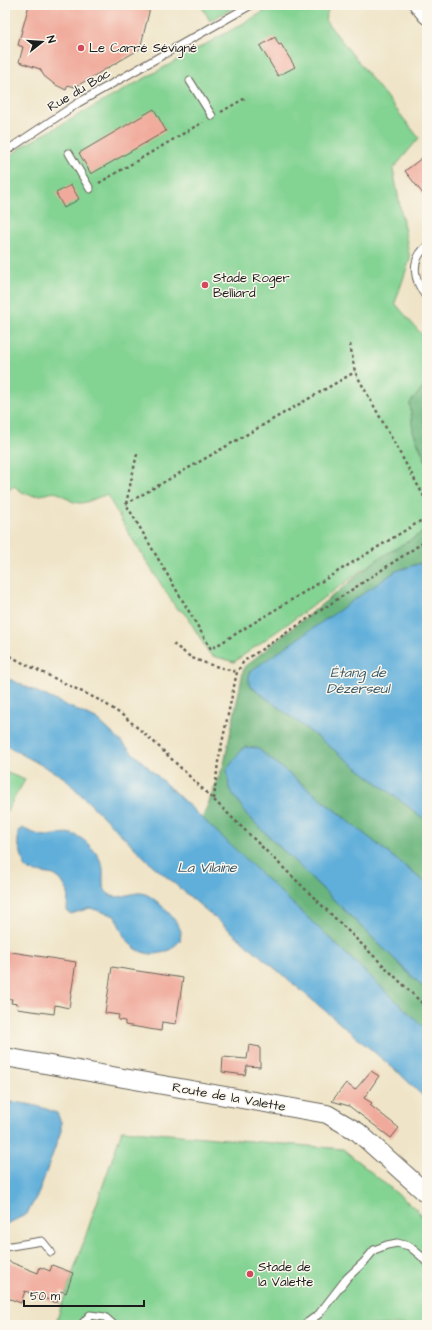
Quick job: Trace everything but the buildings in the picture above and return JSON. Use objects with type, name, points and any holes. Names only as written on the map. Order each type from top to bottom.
[{"type":"street","points":[[419,5],[427,15]]},
{"type":"street","name":"Route de la Valette","points":[[5,1057],[327,1114],[358,1132],[427,1194]]},
{"type":"lane","name":"Rue du Bac","points":[[5,150],[9,149],[78,103],[251,5]]},
{"type":"lane","points":[[190,81],[212,116]]},
{"type":"lane","points":[[69,153],[90,189]]},
{"type":"lane","points":[[427,246],[422,250],[415,264],[416,280],[427,298]]},
{"type":"lane","points":[[5,1247],[42,1241],[51,1252]]},
{"type":"lane","points":[[304,1325],[319,1314],[347,1278],[374,1250],[397,1243],[409,1246],[427,1263]]},
{"type":"lane","points":[[81,1325],[90,1316],[105,1317],[114,1325]]},
{"type":"path","points":[[5,22],[9,5]]},
{"type":"path","points":[[366,5],[369,8]]},
{"type":"path","points":[[90,189],[212,116],[247,97]]},
{"type":"path","points":[[350,344],[355,372],[427,502]]},
{"type":"path","points":[[126,504],[355,372]]},
{"type":"path","points":[[427,407],[424,414],[424,430],[427,438]]},
{"type":"path","points":[[137,454],[126,504],[211,649],[427,516]]},
{"type":"path","points":[[214,800],[218,762],[237,672],[244,661],[427,540]]},
{"type":"path","points":[[173,644],[192,658],[237,672]]},
{"type":"path","points":[[5,653],[103,702],[125,717],[154,742],[427,1008]]},
{"type":"green space","points":[[201,5],[238,5],[210,21]]},
{"type":"green space","points":[[276,5],[327,5],[329,7],[325,20],[419,138],[393,169],[410,259],[395,303],[427,341],[427,383],[410,403],[413,431],[427,464],[427,530],[378,559],[234,662],[213,656],[209,653],[185,613],[176,608],[131,537],[107,495],[80,503],[73,502],[58,493],[29,495],[14,486],[5,493],[5,159],[25,145]]},
{"type":"green space","points":[[427,383],[427,464],[413,431],[410,403]]},
{"type":"green space","points":[[427,530],[427,561],[396,571],[250,685],[427,821],[427,884],[257,748],[247,815],[427,991],[427,1030],[202,819],[224,764],[244,667],[378,559]]},
{"type":"green space","points":[[5,772],[25,780],[5,814]]},
{"type":"green space","name":"Stade de la Valette","points":[[122,1130],[343,1149],[417,1210],[427,1224],[427,1325],[55,1325]]},
{"type":"water","name":"Étang de Dézerseul","points":[[427,561],[427,821],[249,685],[249,672],[396,571]]},
{"type":"water","name":"La Vilaine","points":[[5,677],[98,720],[427,1030],[427,1100],[400,1074],[150,863],[63,777],[5,745]]},
{"type":"water","points":[[244,747],[257,748],[427,884],[427,991],[247,815],[229,788],[227,769]]},
{"type":"water","points":[[22,828],[35,834],[45,836],[65,833],[75,835],[84,840],[100,859],[103,869],[103,886],[106,892],[116,897],[137,893],[146,894],[158,902],[175,921],[181,932],[180,941],[171,949],[157,954],[150,954],[137,950],[127,940],[115,916],[90,908],[71,914],[67,911],[68,892],[61,880],[54,875],[31,871],[25,867],[18,843],[18,831]]},
{"type":"water","points":[[5,1102],[38,1106],[57,1113],[61,1122],[61,1131],[39,1192],[27,1214],[9,1223],[5,1223]]},
{"type":"place","name":"Le Carré Sévigné","points":[[81,48]]},
{"type":"place","name":"Stade Roger Belliard","points":[[205,285]]},
{"type":"place","name":"Stade de la Valette","points":[[250,1274]]}]
